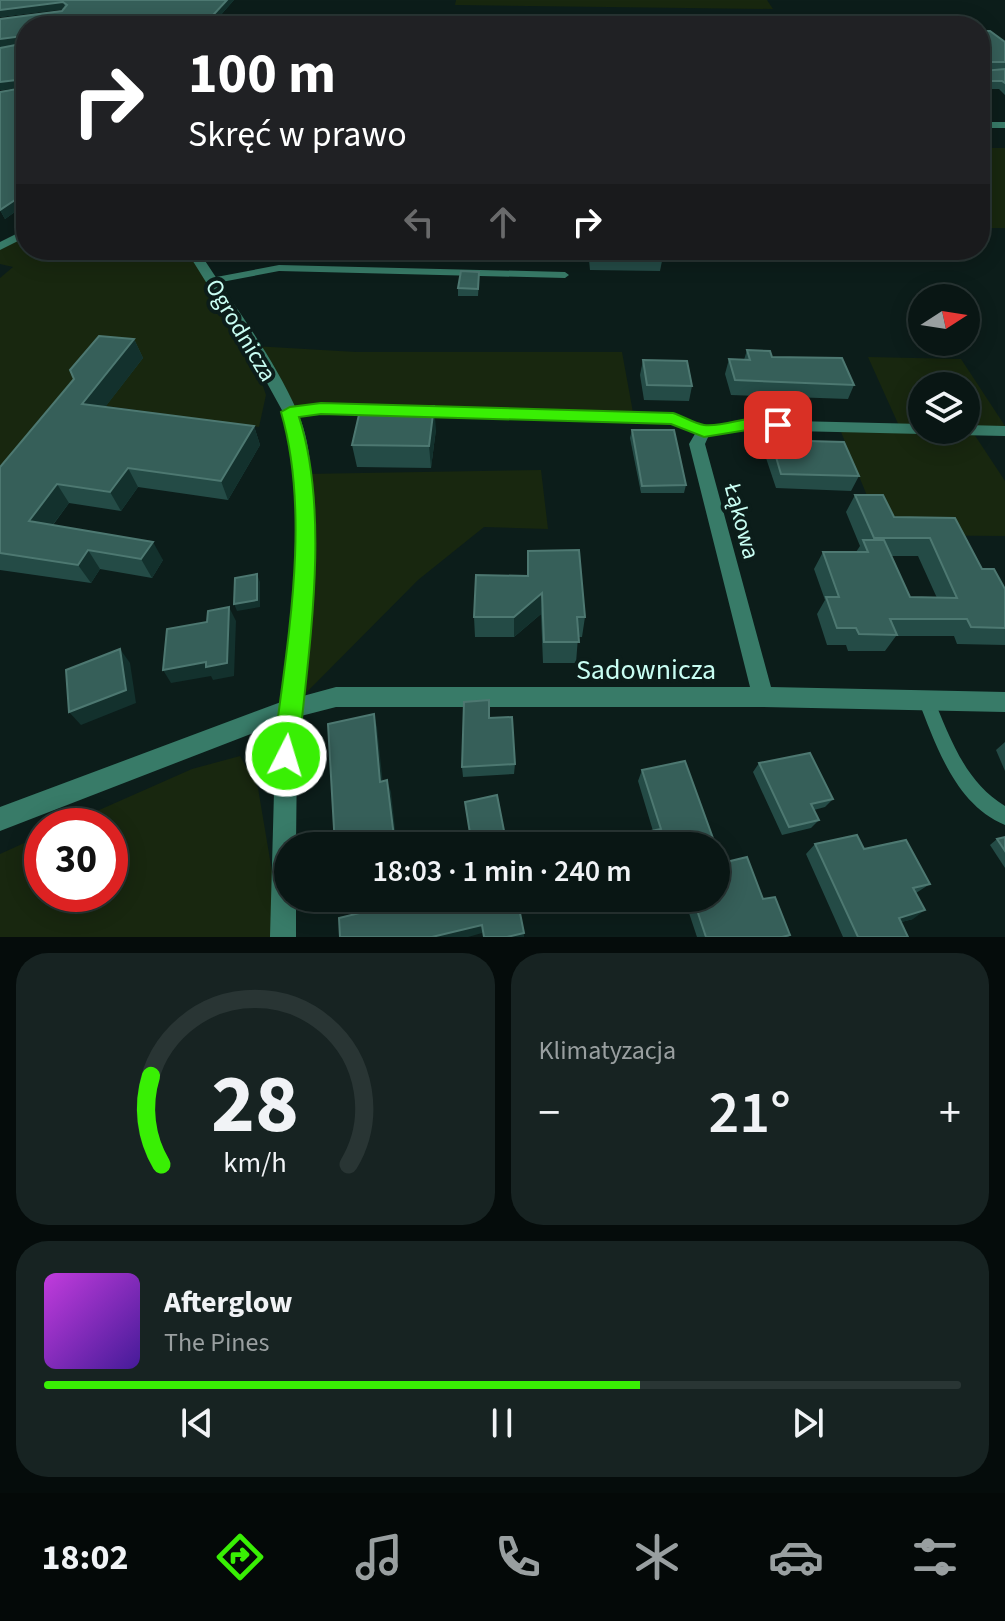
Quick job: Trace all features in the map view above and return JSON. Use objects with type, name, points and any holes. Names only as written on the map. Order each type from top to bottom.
[{"type":"street","name":"Ogrodnicza","points":[[198,260],[290,412],[299,443],[304,485],[303,597],[290,709],[283,937]]},
{"type":"street","points":[[704,431],[747,425],[908,429]]},
{"type":"street","points":[[980,430],[1005,431]]},
{"type":"street","name":"Łąkowa","points":[[704,431],[697,444],[763,697]]},
{"type":"street","name":"Sadownicza","points":[[0,819],[290,709],[336,697],[763,697],[1005,702]]},
{"type":"lane","points":[[211,281],[279,268],[565,275]]},
{"type":"lane","points":[[290,412],[384,410]]},
{"type":"lane","points":[[415,411],[673,419],[704,431]]},
{"type":"lane","points":[[926,700],[952,765],[983,805],[1005,816]]},
{"type":"green space","points":[[456,0],[767,0],[773,9],[455,5]]},
{"type":"green space","points":[[990,148],[1005,148],[1005,228],[990,228]]},
{"type":"green space","points":[[16,238],[16,260],[193,260],[252,354],[266,395],[259,427],[92,404],[0,485],[0,278],[13,267],[0,264],[0,249]]},
{"type":"green space","points":[[252,346],[356,352],[622,352],[634,418],[290,412]]},
{"type":"green space","points":[[868,357],[961,359],[970,372],[908,372],[908,444],[980,443],[1005,481],[1005,536],[883,535],[839,427],[900,428]]},
{"type":"green space","points":[[980,388],[1005,426],[980,430]]},
{"type":"green space","points":[[541,470],[548,529],[484,527],[418,580],[290,709],[304,474]]},
{"type":"green space","points":[[240,756],[258,788],[274,883],[274,912],[279,912],[283,937],[0,937],[0,854],[24,843],[24,912],[128,912],[128,808],[104,808],[192,769]]},
{"type":"building","points":[[0,0],[227,0],[212,16],[23,16],[62,11],[67,5],[63,2],[0,10]]},
{"type":"building","points":[[16,17],[16,37],[0,39],[0,19]]},
{"type":"building","points":[[990,31],[1005,42],[1005,62],[990,62]]},
{"type":"building","points":[[16,45],[16,80],[0,82],[0,48]]},
{"type":"building","points":[[1005,69],[1005,83],[990,81],[990,70]]},
{"type":"building","points":[[16,89],[16,200],[0,210],[0,92]]},
{"type":"building","points":[[461,271],[479,272],[478,289],[458,288]]},
{"type":"building","points":[[99,336],[134,339],[82,404],[254,426],[221,481],[128,468],[110,492],[57,484],[29,521],[153,542],[141,559],[88,550],[78,565],[0,553],[0,467],[74,379],[70,370]]},
{"type":"building","points":[[747,350],[770,351],[772,357],[842,358],[854,385],[735,380],[729,359],[750,360]]},
{"type":"building","points":[[643,360],[687,361],[692,386],[647,385]]},
{"type":"building","points":[[361,406],[434,406],[429,446],[352,445]]},
{"type":"building","points":[[632,430],[674,430],[686,485],[642,486]]},
{"type":"building","points":[[771,440],[844,442],[859,476],[781,474]]},
{"type":"building","points":[[855,495],[883,495],[894,517],[955,518],[982,569],[994,569],[1005,589],[1005,628],[971,627],[967,619],[890,619],[897,635],[859,634],[856,628],[837,628],[826,597],[839,597],[823,552],[868,552],[863,540],[884,540],[910,597],[957,598],[930,538],[874,538]]},
{"type":"building","points":[[579,550],[585,617],[577,617],[579,642],[544,642],[542,593],[514,617],[474,617],[476,575],[528,576],[528,551]]},
{"type":"building","points":[[257,574],[257,600],[234,604],[235,578]]},
{"type":"building","points":[[229,607],[227,663],[206,667],[206,662],[163,670],[167,629],[207,622],[208,611]]},
{"type":"building","points":[[120,649],[126,690],[69,712],[66,670]]},
{"type":"building","points":[[489,700],[489,718],[512,717],[515,764],[462,767],[464,702]]},
{"type":"building","points":[[374,714],[380,782],[387,780],[393,832],[334,832],[328,724]]},
{"type":"building","points":[[810,753],[833,799],[811,804],[819,820],[789,827],[759,763]]},
{"type":"building","points":[[685,761],[711,832],[646,832],[661,829],[642,770]]},
{"type":"building","points":[[497,795],[504,832],[470,832],[465,802]]},
{"type":"building","points":[[857,835],[864,849],[906,840],[930,884],[913,888],[925,910],[899,918],[908,937],[858,937],[815,844]]},
{"type":"building","points":[[1005,837],[1005,851],[997,839]]},
{"type":"building","points":[[747,857],[763,899],[775,897],[790,935],[706,937],[698,912],[730,912],[730,861]]},
{"type":"building","points":[[364,912],[520,912],[524,933],[484,937],[482,925],[432,937],[340,937],[339,918]]},
{"type":"route","points":[[286,756],[303,597],[304,532],[304,485],[299,443],[290,412],[321,409],[673,419],[704,431],[747,425],[778,425]]}]
